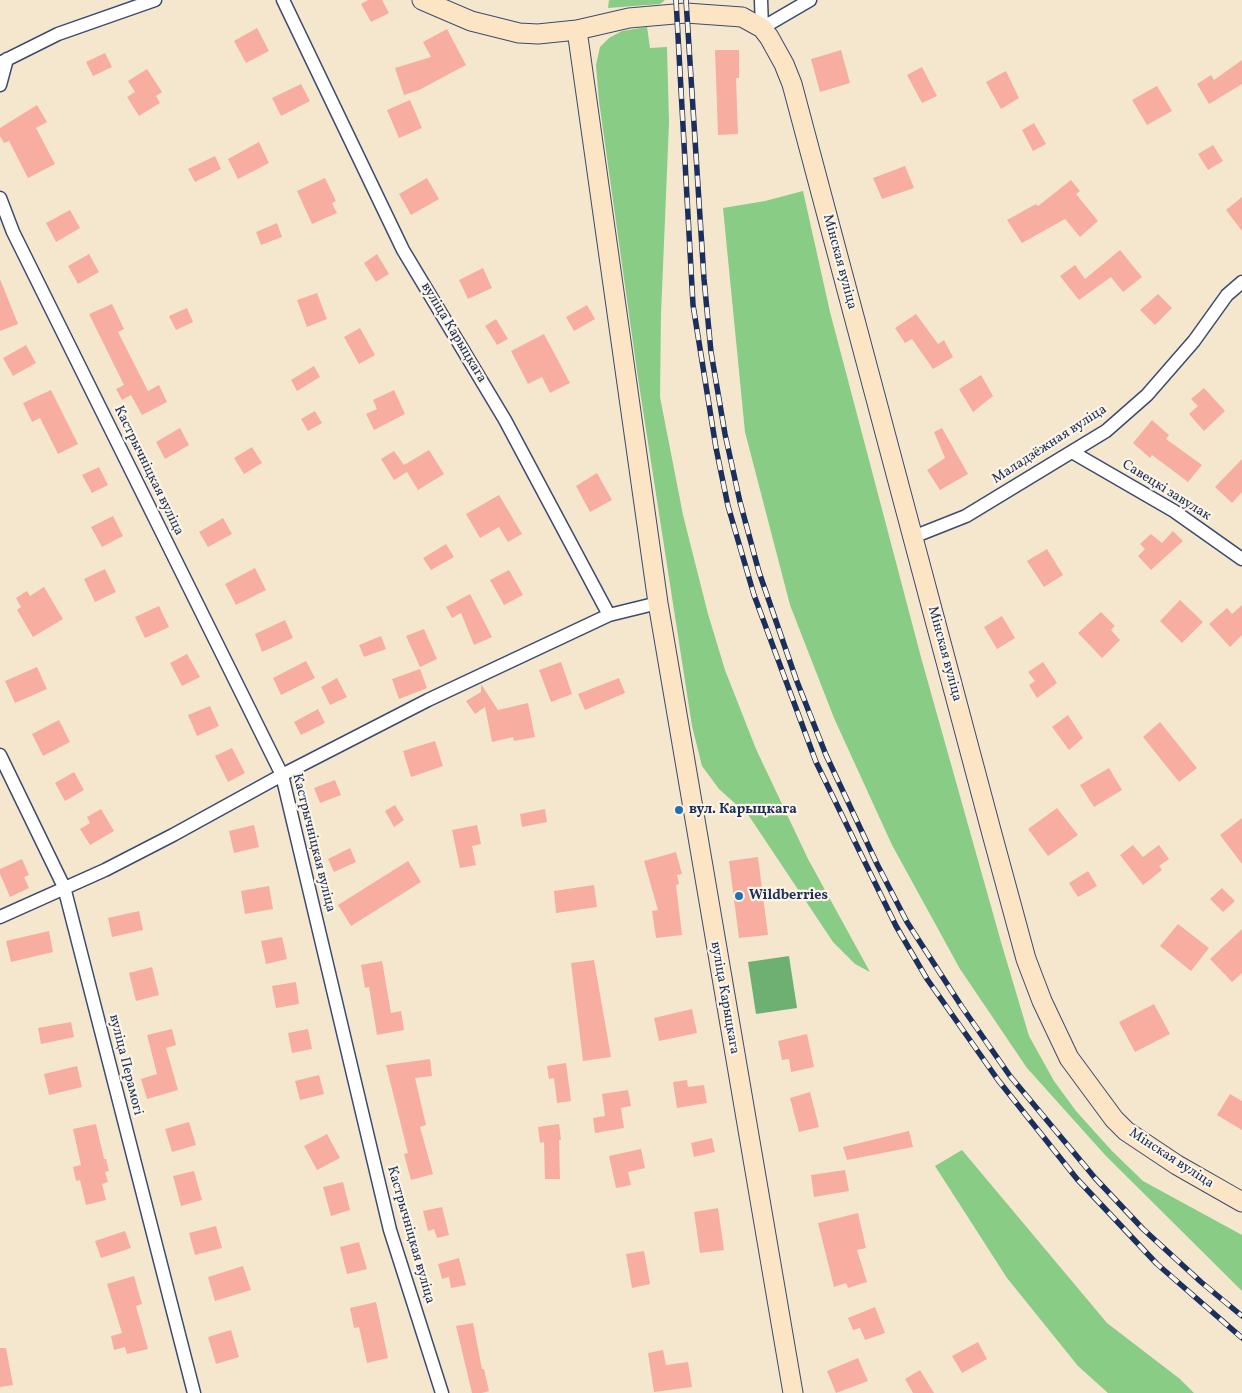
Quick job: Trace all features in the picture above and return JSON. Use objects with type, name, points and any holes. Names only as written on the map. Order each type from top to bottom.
[{"type":"street","points":[[0,84],[4,61],[58,34],[155,0]]},
{"type":"street","name":"вуліца Карыцкага","points":[[284,0],[403,250],[505,420],[609,615]]},
{"type":"street","points":[[422,0],[471,21],[519,33],[538,34],[577,30],[629,18],[686,13],[732,15],[751,20],[762,28]]},
{"type":"street","points":[[761,0],[762,28]]},
{"type":"street","points":[[762,28],[810,0]]},
{"type":"street","name":"Мінская вуліца","points":[[762,28],[784,64],[792,84],[1026,959],[1054,1031],[1093,1093],[1126,1131],[1177,1165],[1242,1202]]},
{"type":"street","name":"вуліца Карыцкага","points":[[577,30],[658,603],[793,1393]]},
{"type":"street","name":"Кастрычніцкая вуліца","points":[[0,198],[13,232],[282,775],[390,1230],[442,1393]]},
{"type":"street","name":"Маладзёжная вуліца","points":[[912,537],[966,516],[1106,430],[1147,395],[1194,341],[1227,295],[1242,282]]},
{"type":"street","name":"Савецкі завулак","points":[[1072,452],[1174,511],[1242,558]]},
{"type":"street","points":[[0,917],[105,870],[282,775],[428,700],[609,615],[658,603]]},
{"type":"street","name":"вуліца Перамогі","points":[[0,755],[64,887],[194,1393]]},
{"type":"green space","points":[[609,0],[665,0],[660,4],[608,8]]},
{"type":"green space","points":[[647,27],[650,48],[667,47],[669,123],[661,314],[660,397],[683,515],[708,614],[725,670],[756,749],[808,859],[870,972],[855,964],[833,942],[749,816],[719,789],[702,766],[692,726],[638,378],[599,101],[596,65],[600,47],[609,38],[622,31]]},
{"type":"green space","points":[[803,191],[830,312],[922,661],[1029,1036],[1054,1081],[1076,1111],[1112,1151],[1143,1181],[1242,1235],[1242,1291],[1106,1156],[1027,1068],[960,969],[892,845],[834,718],[790,605],[745,432],[723,208],[765,201]]},
{"type":"green space","points":[[789,956],[797,1008],[756,1014],[748,962]]},
{"type":"green space","points":[[962,1150],[1107,1323],[1180,1379],[1194,1393],[1108,1393],[1078,1366],[1007,1278],[935,1166]]},
{"type":"building","points":[[368,0],[382,0],[389,13],[371,22],[361,4]]},
{"type":"building","points":[[257,28],[269,51],[246,63],[234,41]]},
{"type":"building","points":[[447,29],[466,65],[419,90],[404,95],[395,68],[431,57],[423,42]]},
{"type":"building","points":[[715,50],[739,50],[739,78],[736,78],[738,134],[718,135]]},
{"type":"building","points":[[841,50],[850,83],[820,92],[811,59]]},
{"type":"building","points":[[105,53],[112,67],[93,76],[86,62]]},
{"type":"building","points":[[1242,60],[1242,84],[1209,104],[1197,84],[1211,75],[1214,80]]},
{"type":"building","points":[[922,67],[937,96],[922,103],[907,75]]},
{"type":"building","points":[[147,69],[162,92],[156,96],[160,103],[139,116],[127,97],[135,92],[128,81]]},
{"type":"building","points":[[1006,71],[1019,98],[1001,109],[986,82]]},
{"type":"building","points":[[301,84],[310,101],[281,116],[272,98]]},
{"type":"building","points":[[1157,86],[1172,111],[1147,125],[1132,100]]},
{"type":"building","points":[[410,100],[422,128],[399,138],[387,110]]},
{"type":"building","points":[[37,105],[47,122],[36,128],[55,164],[28,178],[9,141],[4,143],[0,136],[0,128]]},
{"type":"building","points":[[1034,123],[1046,144],[1033,151],[1022,130]]},
{"type":"building","points":[[259,142],[269,163],[238,179],[228,159]]},
{"type":"building","points":[[1213,145],[1223,161],[1208,170],[1198,154]]},
{"type":"building","points":[[215,156],[221,169],[195,182],[188,169]]},
{"type":"building","points":[[905,166],[914,188],[882,199],[873,178]]},
{"type":"building","points":[[325,178],[336,201],[332,203],[337,213],[312,224],[297,191]]},
{"type":"building","points":[[427,178],[439,199],[411,215],[399,194]]},
{"type":"building","points":[[1071,180],[1080,191],[1076,194],[1098,221],[1080,237],[1065,219],[1022,243],[1007,220],[1036,204],[1038,206]]},
{"type":"building","points":[[1242,197],[1242,231],[1226,210]]},
{"type":"building","points":[[70,210],[80,228],[56,242],[46,223]]},
{"type":"building","points":[[277,223],[282,237],[261,245],[256,232]]},
{"type":"building","points":[[1120,250],[1142,277],[1123,292],[1111,277],[1079,300],[1060,276],[1075,265],[1085,279]]},
{"type":"building","points":[[89,254],[99,272],[78,284],[68,266]]},
{"type":"building","points":[[377,254],[389,274],[376,282],[364,263]]},
{"type":"building","points":[[483,268],[492,288],[468,299],[459,280]]},
{"type":"building","points":[[0,279],[18,324],[0,331]]},
{"type":"building","points":[[317,293],[327,319],[307,327],[297,300]]},
{"type":"building","points":[[1158,294],[1172,308],[1155,325],[1140,310]]},
{"type":"building","points":[[112,304],[124,329],[118,332],[148,391],[159,385],[167,402],[142,415],[131,395],[122,400],[116,389],[124,385],[89,314]]},
{"type":"building","points":[[587,305],[595,319],[574,331],[566,317]]},
{"type":"building","points":[[187,308],[193,322],[176,330],[169,316]]},
{"type":"building","points":[[916,314],[938,344],[944,340],[953,357],[933,369],[912,339],[905,343],[895,328]]},
{"type":"building","points":[[496,319],[508,339],[497,345],[485,326]]},
{"type":"building","points":[[360,328],[375,355],[359,364],[344,337]]},
{"type":"building","points":[[544,334],[570,383],[550,393],[542,377],[528,384],[511,351]]},
{"type":"building","points":[[26,345],[36,363],[13,376],[3,358]]},
{"type":"building","points":[[314,366],[320,377],[297,391],[291,380]]},
{"type":"building","points":[[981,375],[993,396],[973,412],[959,389]]},
{"type":"building","points":[[1204,388],[1225,411],[1204,431],[1189,414],[1198,406],[1191,399]]},
{"type":"building","points":[[51,390],[78,444],[58,454],[40,418],[32,422],[23,403]]},
{"type":"building","points":[[394,390],[405,414],[374,430],[366,414],[377,409],[373,400]]},
{"type":"building","points":[[315,411],[322,423],[308,431],[301,419]]},
{"type":"building","points":[[1152,420],[1169,435],[1166,439],[1202,465],[1188,482],[1152,455],[1150,458],[1133,443]]},
{"type":"building","points":[[180,428],[189,445],[165,459],[156,442]]},
{"type":"building","points":[[942,428],[968,474],[940,490],[927,470],[945,458],[934,432]]},
{"type":"building","points":[[252,447],[262,463],[244,474],[234,458]]},
{"type":"building","points":[[429,450],[444,474],[418,490],[407,472],[394,480],[381,459],[394,451],[404,465]]},
{"type":"building","points":[[1242,459],[1242,492],[1232,503],[1215,487]]},
{"type":"building","points":[[99,467],[108,485],[92,493],[82,475]]},
{"type":"building","points":[[597,473],[612,500],[590,512],[576,486]]},
{"type":"building","points":[[499,495],[522,534],[508,542],[499,527],[480,538],[466,514]]},
{"type":"building","points":[[113,516],[123,536],[102,547],[91,527]]},
{"type":"building","points":[[223,518],[232,534],[208,547],[199,532]]},
{"type":"building","points":[[1173,531],[1183,541],[1151,570],[1138,556],[1145,549],[1140,544],[1151,534],[1162,543]]},
{"type":"building","points":[[446,544],[454,557],[431,570],[423,558]]},
{"type":"building","points":[[1047,549],[1063,575],[1044,587],[1027,561]]},
{"type":"building","points":[[255,568],[266,590],[236,605],[225,584]]},
{"type":"building","points":[[105,569],[116,592],[95,602],[84,579]]},
{"type":"building","points":[[509,570],[523,595],[504,605],[490,580]]},
{"type":"building","points":[[44,587],[63,619],[33,637],[17,610],[21,607],[16,598],[27,591],[30,596]]},
{"type":"building","points":[[470,594],[492,637],[474,645],[461,613],[452,618],[446,607]]},
{"type":"building","points":[[1180,600],[1203,622],[1182,643],[1160,621]]},
{"type":"building","points":[[1242,605],[1242,635],[1230,647],[1209,624],[1227,608],[1232,614]]},
{"type":"building","points":[[159,606],[169,627],[145,638],[135,617]]},
{"type":"building","points":[[1101,612],[1115,626],[1111,630],[1120,640],[1102,658],[1078,633]]},
{"type":"building","points":[[1002,616],[1015,638],[997,649],[984,627]]},
{"type":"building","points":[[285,620],[293,638],[262,652],[255,634]]},
{"type":"building","points":[[424,629],[437,659],[420,667],[406,636]]},
{"type":"building","points":[[381,636],[386,649],[364,657],[359,645]]},
{"type":"building","points":[[187,654],[200,677],[182,686],[170,663]]},
{"type":"building","points":[[306,661],[315,678],[281,695],[273,678]]},
{"type":"building","points":[[561,662],[572,694],[551,702],[539,670]]},
{"type":"building","points":[[1043,662],[1057,683],[1037,698],[1029,685],[1035,681],[1028,672]]},
{"type":"building","points":[[37,667],[47,689],[15,703],[5,681]]},
{"type":"building","points":[[420,669],[427,688],[399,699],[392,679]]},
{"type":"building","points":[[337,678],[347,697],[330,705],[321,687]]},
{"type":"building","points":[[619,678],[625,693],[585,710],[578,694]]},
{"type":"building","points":[[481,684],[498,710],[528,703],[535,737],[514,741],[513,737],[492,742],[485,707],[475,714],[466,701],[481,692]]},
{"type":"building","points":[[210,706],[219,726],[197,736],[188,715]]},
{"type":"building","points":[[318,709],[325,723],[301,735],[294,722]]},
{"type":"building","points":[[1068,715],[1083,738],[1069,750],[1052,727]]},
{"type":"building","points":[[59,720],[70,742],[43,756],[32,734]]},
{"type":"building","points":[[1160,722],[1197,768],[1179,782],[1143,737]]},
{"type":"building","points":[[435,741],[443,766],[411,777],[403,751]]},
{"type":"building","points":[[232,748],[245,773],[228,782],[215,756]]},
{"type":"building","points":[[1109,768],[1122,790],[1094,807],[1080,785]]},
{"type":"building","points":[[74,772],[84,790],[65,801],[55,783]]},
{"type":"building","points":[[335,780],[341,795],[320,803],[314,788]]},
{"type":"building","points":[[395,805],[404,820],[394,827],[385,811]]},
{"type":"building","points":[[1057,808],[1078,835],[1048,856],[1028,829]]},
{"type":"building","points":[[101,809],[114,831],[90,845],[80,829],[90,823],[87,817]]},
{"type":"building","points":[[545,809],[547,822],[522,827],[520,814]]},
{"type":"building","points":[[1242,818],[1242,864],[1220,835]]},
{"type":"building","points":[[254,825],[259,847],[234,853],[229,831]]},
{"type":"building","points":[[477,825],[481,844],[472,846],[476,865],[460,868],[452,830]]},
{"type":"building","points":[[1133,845],[1143,857],[1159,845],[1169,859],[1159,866],[1162,870],[1143,885],[1120,855]]},
{"type":"building","points":[[350,848],[356,862],[334,872],[328,859]]},
{"type":"building","points":[[676,852],[682,874],[677,875],[679,884],[676,885],[682,935],[656,938],[652,911],[658,910],[644,861]]},
{"type":"building","points":[[758,857],[768,935],[739,938],[729,861]]},
{"type":"building","points":[[22,859],[29,875],[24,877],[29,888],[10,897],[0,874],[0,869]]},
{"type":"building","points":[[408,861],[421,882],[351,926],[338,905]]},
{"type":"building","points":[[1088,871],[1097,886],[1078,897],[1069,883]]},
{"type":"building","points":[[594,885],[597,907],[556,913],[554,891]]},
{"type":"building","points":[[269,886],[273,909],[245,914],[241,891]]},
{"type":"building","points":[[1222,888],[1235,901],[1223,912],[1210,899]]},
{"type":"building","points":[[139,911],[143,930],[112,937],[108,918]]},
{"type":"building","points":[[1178,924],[1209,948],[1191,971],[1160,946]]},
{"type":"building","points":[[1242,929],[1242,973],[1232,982],[1210,959]]},
{"type":"building","points":[[49,931],[53,952],[11,962],[6,941]]},
{"type":"building","points":[[282,937],[287,959],[266,964],[261,941]]},
{"type":"building","points":[[594,960],[611,1057],[583,1061],[571,963]]},
{"type":"building","points":[[382,961],[391,1013],[401,1011],[404,1030],[377,1035],[369,987],[365,988],[361,965]]},
{"type":"building","points":[[152,967],[159,995],[136,1001],[129,973]]},
{"type":"building","points":[[296,982],[299,1004],[276,1008],[272,986]]},
{"type":"building","points":[[1154,1004],[1170,1034],[1135,1052],[1119,1022]]},
{"type":"building","points":[[692,1009],[697,1033],[659,1041],[654,1018]]},
{"type":"building","points":[[71,1022],[74,1037],[41,1044],[38,1028]]},
{"type":"building","points":[[172,1029],[176,1045],[166,1048],[178,1090],[147,1099],[141,1079],[157,1074],[147,1035]]},
{"type":"building","points":[[308,1029],[312,1049],[292,1053],[288,1033]]},
{"type":"building","points":[[807,1034],[814,1067],[791,1072],[789,1059],[782,1060],[778,1041]]},
{"type":"building","points":[[430,1059],[432,1076],[415,1078],[426,1125],[420,1127],[433,1174],[411,1180],[404,1154],[408,1153],[386,1065]]},
{"type":"building","points":[[566,1063],[571,1101],[557,1103],[554,1078],[549,1079],[547,1066]]},
{"type":"building","points":[[77,1066],[82,1087],[49,1095],[44,1074]]},
{"type":"building","points":[[319,1075],[324,1094],[300,1100],[295,1081]]},
{"type":"building","points":[[687,1080],[688,1087],[704,1085],[707,1103],[677,1108],[673,1082]]},
{"type":"building","points":[[628,1090],[631,1106],[621,1108],[624,1128],[595,1133],[593,1118],[605,1116],[602,1094]]},
{"type":"building","points":[[810,1092],[819,1127],[799,1132],[790,1098]]},
{"type":"building","points":[[1230,1094],[1242,1101],[1242,1130],[1217,1115]]},
{"type":"building","points":[[189,1122],[196,1145],[172,1152],[165,1129]]},
{"type":"building","points":[[96,1124],[104,1159],[106,1159],[109,1171],[105,1172],[108,1182],[102,1184],[106,1200],[86,1205],[80,1180],[76,1181],[73,1167],[81,1165],[73,1129]]},
{"type":"building","points":[[559,1124],[561,1140],[559,1140],[560,1179],[545,1179],[544,1142],[540,1143],[538,1127]]},
{"type":"building","points":[[909,1131],[913,1147],[847,1160],[843,1147]]},
{"type":"building","points":[[327,1134],[340,1158],[317,1170],[304,1146]]},
{"type":"building","points":[[712,1138],[715,1152],[694,1157],[691,1143]]},
{"type":"building","points":[[641,1149],[645,1168],[628,1172],[631,1185],[616,1188],[609,1156]]},
{"type":"building","points":[[845,1170],[849,1191],[814,1197],[811,1175]]},
{"type":"building","points":[[194,1171],[202,1200],[181,1206],[173,1176]]},
{"type":"building","points":[[343,1182],[350,1210],[331,1216],[323,1187]]},
{"type":"building","points":[[442,1207],[449,1235],[437,1238],[434,1229],[428,1231],[423,1211]]},
{"type":"building","points":[[718,1208],[724,1250],[700,1253],[694,1212]]},
{"type":"building","points":[[858,1213],[866,1248],[857,1250],[867,1282],[848,1288],[846,1283],[834,1287],[818,1223]]},
{"type":"building","points":[[216,1226],[222,1248],[195,1255],[189,1233]]},
{"type":"building","points":[[125,1231],[131,1248],[101,1258],[95,1241]]},
{"type":"building","points":[[359,1242],[367,1269],[347,1274],[340,1247]]},
{"type":"building","points":[[644,1251],[650,1284],[632,1288],[626,1254]]},
{"type":"building","points":[[459,1258],[466,1285],[451,1288],[449,1277],[442,1279],[438,1264]]},
{"type":"building","points":[[243,1266],[251,1290],[215,1301],[208,1277]]},
{"type":"building","points":[[134,1276],[142,1304],[136,1306],[148,1349],[127,1354],[125,1347],[114,1350],[111,1336],[122,1333],[107,1284]]},
{"type":"building","points":[[376,1302],[388,1358],[367,1363],[359,1327],[354,1328],[350,1308]]},
{"type":"building","points":[[875,1307],[885,1333],[865,1340],[860,1328],[853,1330],[848,1318]]},
{"type":"building","points":[[473,1323],[482,1369],[484,1369],[489,1391],[482,1393],[472,1393],[456,1326]]},
{"type":"building","points":[[231,1330],[239,1357],[216,1364],[208,1337]]},
{"type":"building","points":[[978,1342],[987,1359],[962,1373],[952,1356]]},
{"type":"building","points":[[0,1348],[6,1348],[13,1385],[0,1387]]},
{"type":"building","points":[[663,1350],[666,1365],[688,1362],[692,1387],[654,1392],[648,1353]]},
{"type":"building","points":[[858,1358],[868,1381],[836,1393],[827,1371]]},
{"type":"building","points":[[920,1370],[934,1393],[913,1393],[905,1379]]},
{"type":"railway","points":[[676,0],[693,305],[716,448],[728,506],[754,595],[816,762],[896,926],[927,979],[998,1080],[1077,1179],[1157,1264],[1242,1338]]},
{"type":"railway","points":[[686,0],[704,279],[711,352],[725,434],[740,502],[759,572],[796,679],[826,755],[877,864],[907,922],[962,1007],[1010,1076],[1095,1178],[1143,1229],[1201,1282],[1242,1316]]},
{"type":"place","name":"вул. Карыцкага","points":[[679,810]]},
{"type":"place","name":"Wildberries","points":[[739,896]]}]
